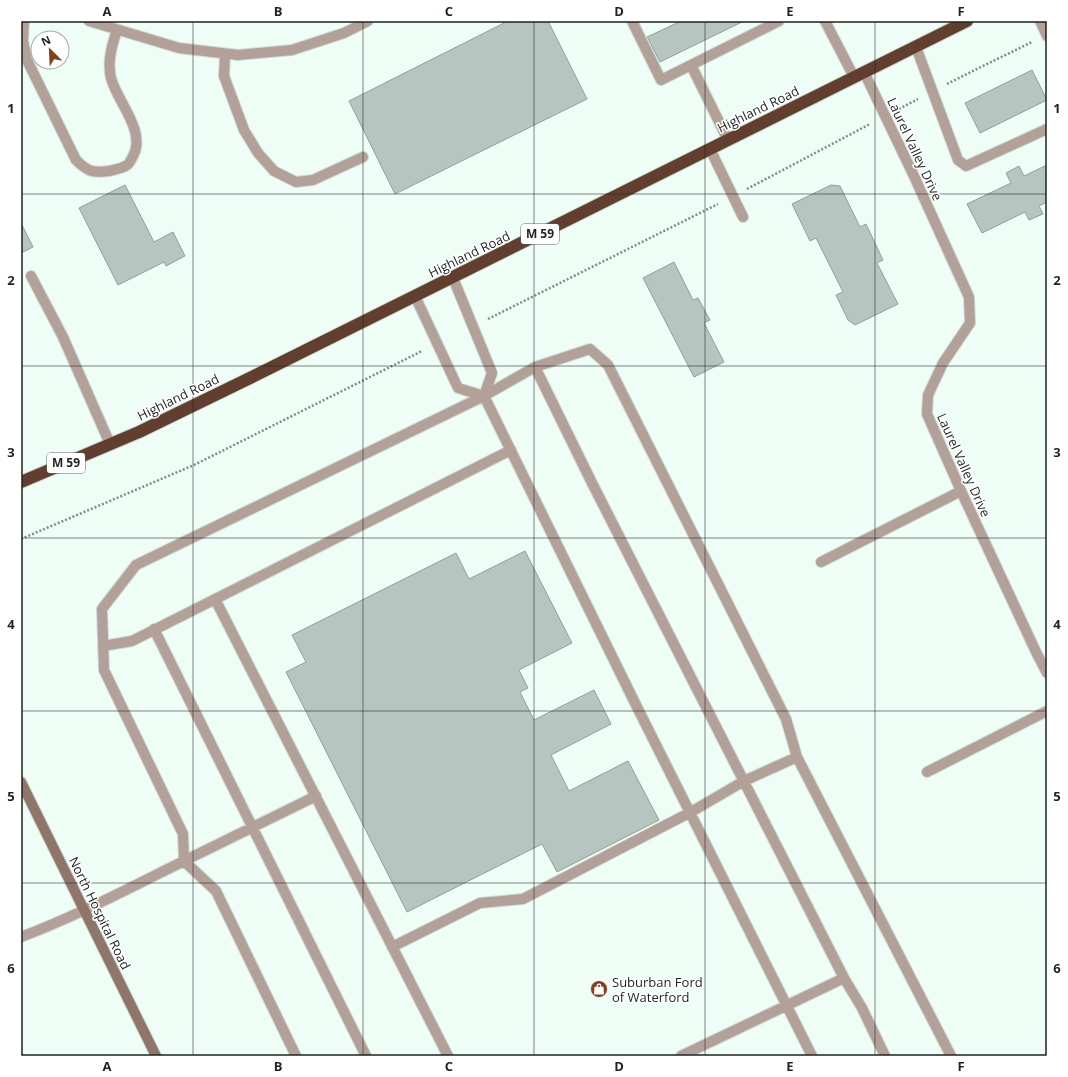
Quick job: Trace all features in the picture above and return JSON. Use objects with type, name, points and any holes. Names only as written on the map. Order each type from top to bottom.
[{"type":"highway","name":"Highland Road","points":[[21,482],[139,432],[244,381],[967,21]]},
{"type":"street","points":[[24,21],[22,41],[27,60],[76,160],[85,169],[97,172],[111,171],[127,165],[136,151],[137,139],[132,122],[111,79],[110,50],[116,30]]},
{"type":"street","points":[[89,21],[180,48],[238,55],[292,50],[344,33],[368,21]]},
{"type":"street","points":[[632,21],[661,80],[766,24],[779,21]]},
{"type":"street","name":"Laurel Valley Drive","points":[[826,21],[859,75],[913,174],[969,297],[970,323],[942,363],[928,395],[927,414],[961,491],[1047,673]]},
{"type":"street","points":[[1040,21],[1047,35]]},
{"type":"street","points":[[916,46],[958,160],[966,166],[1047,129]]},
{"type":"street","points":[[225,54],[224,76],[244,130],[258,153],[274,171],[296,182],[313,180],[363,157]]},
{"type":"street","points":[[691,65],[728,140]]},
{"type":"street","points":[[710,149],[743,217]]},
{"type":"street","points":[[31,276],[63,337],[110,444]]},
{"type":"street","points":[[453,278],[492,373],[484,396],[812,1056]]},
{"type":"street","points":[[415,296],[458,388],[484,396]]},
{"type":"street","points":[[296,1056],[216,891],[184,861],[183,834],[104,670],[102,609],[136,565],[484,396],[535,367],[590,350],[608,364],[786,719],[797,757],[952,1056]]},
{"type":"street","points":[[535,367],[592,483],[844,978],[862,1008],[885,1056]]},
{"type":"street","points":[[103,646],[132,641],[511,450]]},
{"type":"street","points":[[821,562],[961,491]]},
{"type":"street","points":[[215,599],[448,1056]]},
{"type":"street","points":[[154,629],[366,1056]]},
{"type":"street","points":[[927,772],[1047,711]]},
{"type":"street","points":[[392,947],[480,903],[523,899],[691,812],[744,781],[797,757]]},
{"type":"street","name":"North Hospital Road","points":[[21,782],[156,1056]]},
{"type":"street","points":[[21,937],[44,929],[84,910],[316,796]]},
{"type":"street","points":[[681,1056],[844,978]]},
{"type":"path","points":[[899,108],[1047,35]]},
{"type":"path","points":[[473,326],[684,222],[874,122]]},
{"type":"path","points":[[21,539],[194,465],[437,344]]},
{"type":"building","points":[[508,21],[548,21],[587,99],[395,194],[349,101]]},
{"type":"building","points":[[681,21],[744,21],[660,62],[647,37]]},
{"type":"building","points":[[1032,70],[1047,100],[980,133],[965,103]]},
{"type":"building","points":[[1047,165],[1047,202],[1039,206],[1043,214],[1029,220],[1025,212],[982,233],[967,204],[1011,183],[1006,173],[1019,166],[1024,176]]},
{"type":"building","points":[[125,185],[154,242],[173,232],[185,256],[166,266],[164,262],[118,285],[79,208]]},
{"type":"building","points":[[831,185],[840,186],[860,227],[866,224],[883,260],[877,263],[898,304],[855,325],[848,320],[836,295],[843,292],[816,238],[810,241],[792,204]]},
{"type":"building","points":[[21,223],[33,247],[21,253]]},
{"type":"building","points":[[674,262],[693,300],[698,298],[710,320],[704,323],[724,362],[694,377],[643,278]]},
{"type":"building","points":[[525,551],[572,643],[519,670],[528,688],[520,692],[534,720],[594,690],[611,724],[551,755],[569,791],[628,761],[659,820],[557,872],[542,844],[407,912],[286,672],[306,662],[292,635],[456,553],[469,579]]},
{"type":"place","name":"Suburban Ford of Waterford","points":[[599,989]]}]
